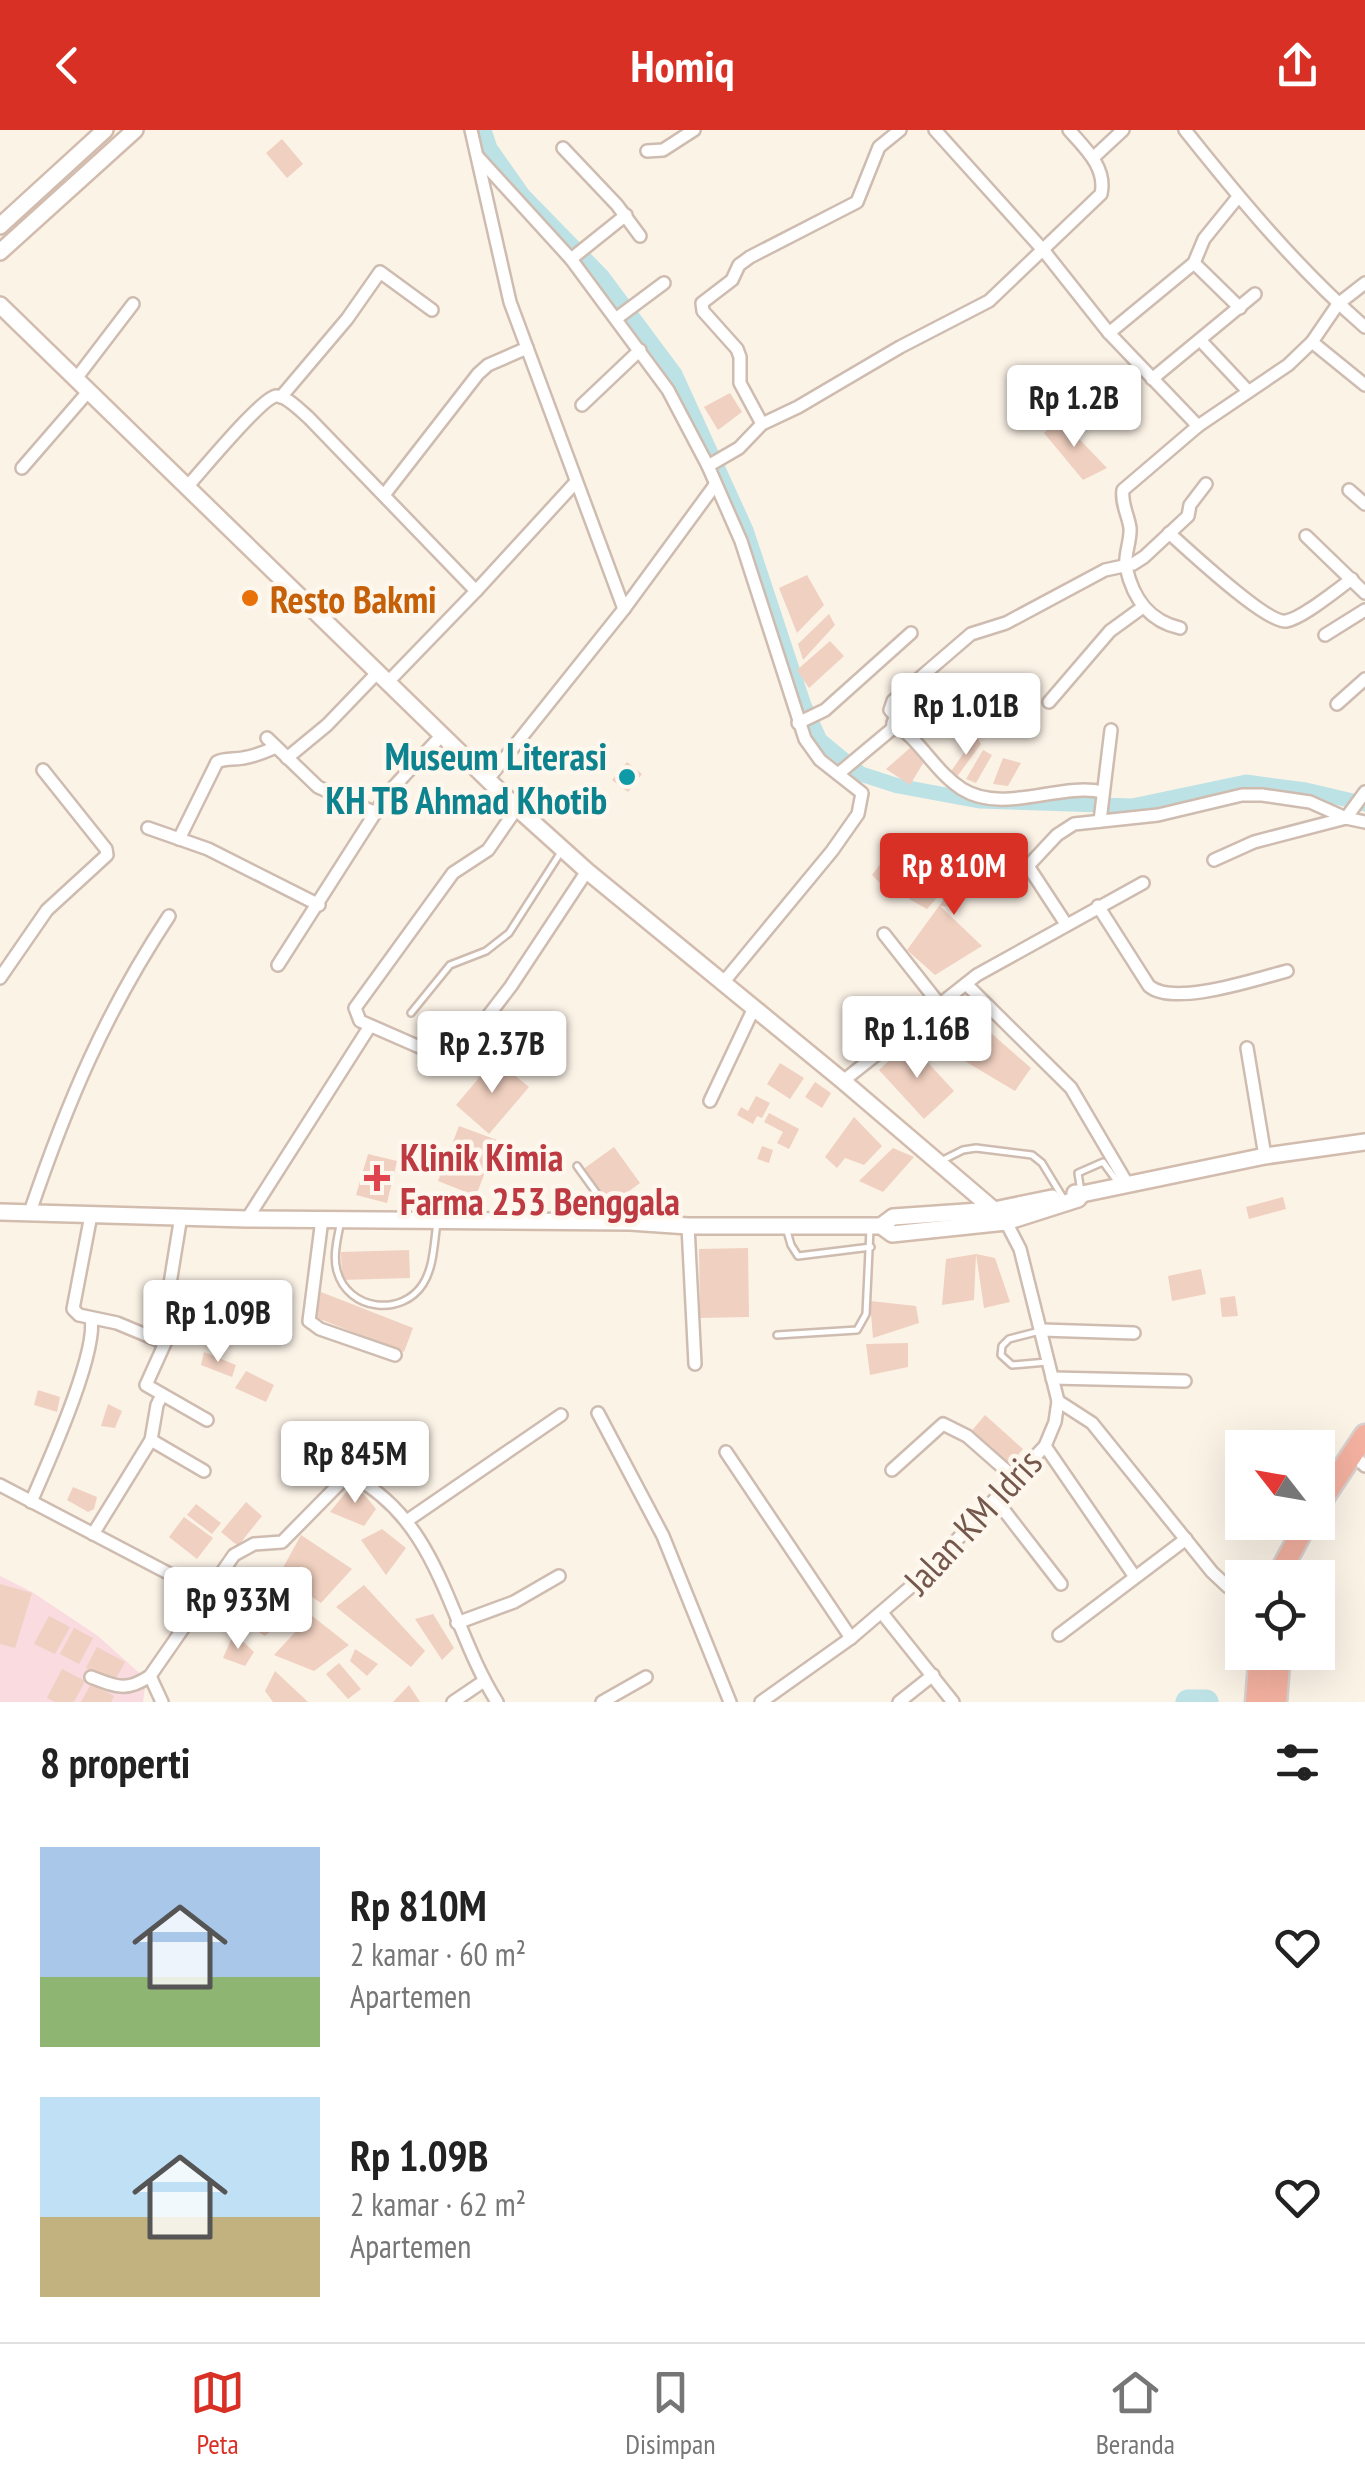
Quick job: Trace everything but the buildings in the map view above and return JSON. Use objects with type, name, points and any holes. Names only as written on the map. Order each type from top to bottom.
[{"type":"highway","points":[[1335,1487],[1359,1461],[1365,1435]]},
{"type":"highway","points":[[1256,1702],[1259,1670]]},
{"type":"highway","points":[[1276,1702],[1279,1670]]},
{"type":"main road","points":[[0,226],[105,130]]},
{"type":"main road","points":[[0,252],[135,130]]},
{"type":"main road","points":[[0,305],[562,850],[843,1081],[999,1216]]},
{"type":"main road","points":[[999,1216],[1062,1196],[1265,1156],[1365,1142]]},
{"type":"main road","points":[[0,1212],[247,1220],[876,1226],[892,1216],[999,1216],[1078,1199],[1082,1194]]},
{"type":"street","points":[[471,130],[510,302],[624,610]]},
{"type":"street","points":[[647,152],[662,150],[694,130]]},
{"type":"street","points":[[762,424],[740,383],[738,349],[703,311],[702,303],[732,280],[750,257],[857,202],[879,148],[900,130]]},
{"type":"street","points":[[935,130],[1044,251],[1110,334],[1198,426]]},
{"type":"street","points":[[710,464],[731,452],[762,424],[798,408],[900,347],[989,301],[1044,251],[1101,194],[1103,186],[1094,158],[1070,130]]},
{"type":"street","points":[[1094,158],[1122,130]]},
{"type":"street","points":[[1185,130],[1238,197],[1338,304],[1365,327]]},
{"type":"street","points":[[562,148],[626,215],[640,236]]},
{"type":"street","points":[[478,157],[577,254],[623,313],[640,350],[710,464],[715,485],[741,540],[804,721],[805,740],[820,760],[843,771],[862,794],[858,814],[832,851],[722,984]]},
{"type":"street","points":[[1110,334],[1194,263],[1204,239],[1238,197]]},
{"type":"street","points":[[577,254],[626,215]]},
{"type":"street","points":[[1194,263],[1240,308]]},
{"type":"street","points":[[282,397],[347,319],[380,272],[432,310]]},
{"type":"street","points":[[1180,628],[1162,624],[1143,607],[1126,566],[1130,528],[1121,500],[1123,490],[1198,426],[1288,365],[1312,342],[1338,304],[1365,282]]},
{"type":"street","points":[[623,313],[664,283]]},
{"type":"street","points":[[1152,378],[1255,294]]},
{"type":"street","points":[[74,380],[133,304]]},
{"type":"street","points":[[1201,341],[1246,390]]},
{"type":"street","points":[[1312,342],[1365,385]]},
{"type":"street","points":[[384,496],[478,374],[527,348]]},
{"type":"street","points":[[582,405],[640,350]]},
{"type":"street","points":[[22,468],[87,393]]},
{"type":"street","points":[[186,488],[252,414],[272,397],[282,397],[309,418],[476,591]]},
{"type":"street","points":[[287,758],[476,591],[575,483]]},
{"type":"street","points":[[843,771],[892,729],[893,700],[970,634],[1006,623],[1105,570],[1144,558],[1188,516],[1190,505],[1206,484]]},
{"type":"street","points":[[488,779],[624,610],[715,485]]},
{"type":"street","points":[[1349,490],[1365,504]]},
{"type":"street","points":[[1169,533],[1224,582],[1276,620],[1292,620],[1352,579]]},
{"type":"street","points":[[1306,536],[1365,593]]},
{"type":"street","points":[[1048,702],[1098,644],[1143,607]]},
{"type":"street","points":[[1325,635],[1365,610]]},
{"type":"street","points":[[804,721],[824,710],[911,634]]},
{"type":"street","points":[[1338,704],[1365,680]]},
{"type":"street","points":[[894,723],[922,746],[964,791],[990,797],[1031,798],[1064,791],[1103,796]]},
{"type":"street","points":[[1100,820],[1111,730]]},
{"type":"street","points":[[278,965],[388,793],[441,736]]},
{"type":"street","points":[[179,839],[217,762],[261,754],[272,742],[318,788],[376,813]]},
{"type":"street","points":[[0,978],[47,910],[106,855],[106,849],[43,770]]},
{"type":"street","points":[[1066,924],[1028,866],[1057,834],[1074,824],[1158,815],[1262,795],[1310,802],[1365,822]]},
{"type":"street","points":[[1214,860],[1254,842],[1347,817],[1362,796]]},
{"type":"street","points":[[517,808],[488,850],[453,873],[355,1008],[360,1021],[440,1056],[454,1055],[511,986],[587,872]]},
{"type":"street","points":[[148,828],[258,873],[318,905]]},
{"type":"street","points":[[843,1081],[966,984],[1143,883]]},
{"type":"street","points":[[1098,906],[1148,986],[1156,992],[1168,995],[1228,986],[1286,971]]},
{"type":"street","points":[[30,1212],[82,1069],[132,971],[169,916]]},
{"type":"street","points":[[884,934],[940,1005]]},
{"type":"street","points":[[966,984],[1071,1088],[1124,1186]]},
{"type":"street","points":[[710,1101],[753,1010]]},
{"type":"street","points":[[247,1220],[370,1026]]},
{"type":"street","points":[[1247,1048],[1265,1156]]},
{"type":"street","points":[[91,1215],[73,1308],[79,1315],[117,1323],[165,1343]]},
{"type":"street","points":[[181,1216],[167,1302],[165,1343],[146,1384],[207,1420]]},
{"type":"street","name":"Jalan KM Idris","points":[[761,1702],[882,1613],[949,1550],[1045,1446],[1058,1401],[1020,1248],[999,1216]]},
{"type":"street","points":[[322,1219],[309,1320],[320,1329],[395,1355]]},
{"type":"street","points":[[688,1226],[695,1364]]},
{"type":"street","points":[[31,1502],[68,1411],[93,1334],[91,1318]]},
{"type":"street","points":[[1042,1330],[1134,1334]]},
{"type":"street","points":[[1052,1378],[1186,1381]]},
{"type":"street","points":[[93,1534],[151,1440],[156,1405],[162,1395]]},
{"type":"street","points":[[1058,1401],[1092,1423],[1225,1584]]},
{"type":"street","points":[[598,1414],[663,1536],[730,1702]]},
{"type":"street","points":[[408,1520],[561,1415]]},
{"type":"street","points":[[892,1470],[943,1424],[967,1436],[1016,1480]]},
{"type":"street","points":[[151,1440],[204,1471]]},
{"type":"street","points":[[1045,1446],[1135,1578]]},
{"type":"street","points":[[726,1452],[851,1638]]},
{"type":"street","points":[[91,1677],[126,1687],[150,1676],[243,1547],[282,1542],[346,1477],[358,1478],[408,1520],[437,1572],[484,1681],[497,1702]]},
{"type":"street","points":[[0,1485],[206,1594]]},
{"type":"street","points":[[996,1500],[1061,1584]]},
{"type":"street","points":[[1059,1635],[1186,1538]]},
{"type":"street","points":[[457,1622],[514,1602],[559,1576]]},
{"type":"street","points":[[882,1613],[953,1702]]},
{"type":"street","points":[[899,1702],[933,1674]]},
{"type":"street","points":[[150,1676],[162,1702]]},
{"type":"street","points":[[602,1702],[646,1677]]},
{"type":"street","points":[[453,1702],[484,1681]]},
{"type":"street","points":[[629,1687],[637,1702]]},
{"type":"lane","points":[[410,1013],[450,965],[486,950],[509,933],[562,850]]},
{"type":"lane","points":[[938,1162],[976,1148],[1032,1155],[1042,1163],[1062,1196]]},
{"type":"lane","points":[[1082,1194],[1078,1173],[1103,1162],[1124,1186]]},
{"type":"lane","points":[[578,1166],[618,1222]]},
{"type":"lane","points":[[340,1219],[335,1262],[340,1280],[359,1300],[386,1306],[412,1296],[425,1281],[438,1220]]},
{"type":"lane","points":[[786,1226],[796,1256],[872,1247]]},
{"type":"lane","points":[[777,1335],[857,1330],[866,1314],[876,1226]]},
{"type":"lane","points":[[1042,1330],[1009,1339],[1002,1346],[1001,1355],[1012,1365],[1047,1362]]},
{"type":"shaded area","points":[[0,1576],[32,1592],[98,1636],[146,1679],[143,1702],[0,1702]]},
{"type":"waterway","points":[[484,130],[490,148],[523,195],[602,276],[675,374],[746,530],[804,705],[820,740],[861,774],[898,786],[979,801],[1132,806],[1246,782],[1306,790],[1365,804]]},
{"type":"waterway","points":[[1188,1702],[1206,1702]]},
{"type":"place","name":"Resto Bakmi","points":[[250,598]]},
{"type":"place","name":"Museum Literasi KH TB Ahmad Khotib","points":[[627,777]]},
{"type":"place","name":"Klinik Kimia Farma 253 Benggala","points":[[377,1178]]}]
